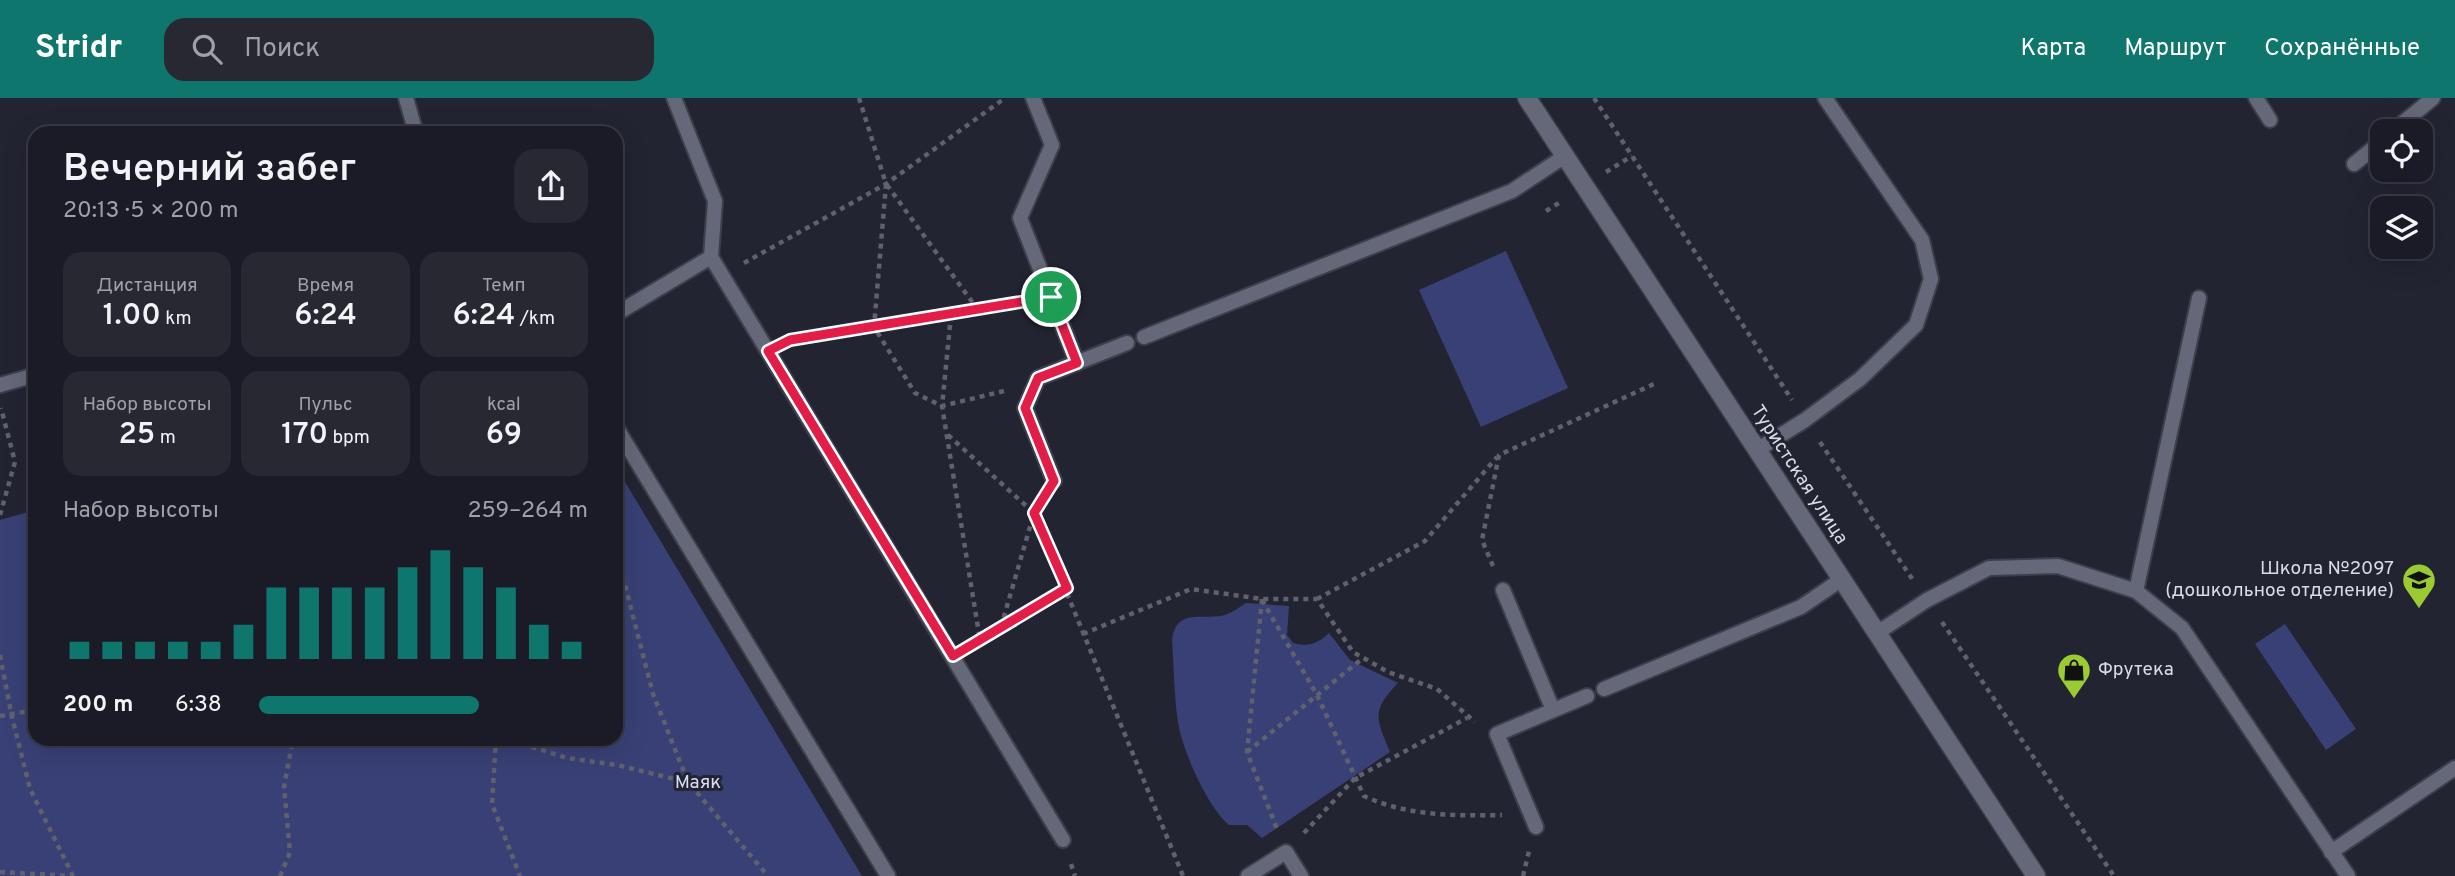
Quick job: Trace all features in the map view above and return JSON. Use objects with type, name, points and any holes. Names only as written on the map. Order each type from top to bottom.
[{"type":"main road","name":"Туристская улица","points":[[1527,98],[2036,876]]},
{"type":"lane","points":[[406,98],[414,126]]},
{"type":"lane","points":[[674,98],[715,201],[711,257],[1063,840]]},
{"type":"lane","points":[[1033,98],[1052,145],[1020,218],[1077,363]]},
{"type":"lane","points":[[1757,450],[1805,420],[1860,379],[1916,325],[1931,279],[1922,240],[1825,98]]},
{"type":"lane","points":[[2256,98],[2270,120]]},
{"type":"lane","points":[[2408,119],[2433,98]]},
{"type":"lane","points":[[2354,164],[2370,151]]},
{"type":"lane","points":[[1144,337],[1512,191],[1565,156]]},
{"type":"lane","points":[[623,310],[711,257]]},
{"type":"lane","points":[[2136,591],[2199,298]]},
{"type":"lane","points":[[1054,481],[1025,408],[1038,378],[1127,343]]},
{"type":"lane","points":[[0,385],[28,376]]},
{"type":"lane","points":[[623,439],[888,876]]},
{"type":"lane","points":[[1877,633],[1927,600],[1989,568],[2058,566],[2136,591],[2182,628],[2348,876]]},
{"type":"lane","points":[[1604,689],[1801,607],[1842,579]]},
{"type":"lane","points":[[1503,590],[1553,710]]},
{"type":"lane","points":[[1534,821],[1497,734],[1587,696]]},
{"type":"lane","points":[[2332,852],[2455,768]]},
{"type":"lane","points":[[1248,876],[1286,852],[1301,876]]},
{"type":"path","points":[[859,98],[886,184],[978,310]]},
{"type":"path","points":[[722,275],[886,184],[1005,98]]},
{"type":"path","points":[[1594,98],[1805,420],[2114,876]]},
{"type":"path","points":[[1605,173],[1632,156]]},
{"type":"path","points":[[886,184],[874,327],[915,393],[942,406],[1036,384]]},
{"type":"path","points":[[1546,211],[1566,199]]},
{"type":"path","points":[[768,351],[790,340],[1051,297]]},
{"type":"path","points":[[951,315],[942,406],[980,640]]},
{"type":"path","points":[[1083,634],[1191,589],[1262,599],[1317,599],[1425,541],[1499,455],[1654,384]]},
{"type":"path","points":[[0,404],[15,462],[0,515]]},
{"type":"path","points":[[948,434],[1034,513],[1183,876]]},
{"type":"path","points":[[1499,455],[1482,540],[1503,590]]},
{"type":"path","points":[[1001,627],[1034,513],[1054,481]]},
{"type":"path","points":[[623,579],[653,694],[688,782],[768,876]]},
{"type":"path","points":[[953,656],[1067,588]]},
{"type":"path","points":[[1262,599],[1317,695],[1364,796],[1392,809],[1534,821]]},
{"type":"path","points":[[1262,599],[1247,752],[1277,829]]},
{"type":"path","points":[[1317,599],[1353,652],[1388,672],[1437,689],[1466,718],[1497,734]]},
{"type":"path","points":[[0,655],[30,789],[73,876],[0,872]]},
{"type":"path","points":[[1247,752],[1363,657]]},
{"type":"path","points":[[0,716],[12,717],[28,712]]},
{"type":"path","points":[[1286,852],[1355,778],[1466,718]]},
{"type":"path","points":[[280,876],[290,852],[284,787],[292,746]]},
{"type":"path","points":[[496,746],[492,804],[520,876]]},
{"type":"path","points":[[529,746],[567,758],[617,765],[688,782]]},
{"type":"green space","points":[[1506,251],[1568,388],[1481,427],[1419,290]]},
{"type":"green space","name":"Маяк","points":[[623,479],[862,876],[0,876],[0,520],[28,512],[28,746],[623,746]]},
{"type":"green space","points":[[1246,603],[1289,606],[1287,635],[1293,643],[1313,644],[1329,633],[1350,660],[1398,683],[1383,701],[1379,715],[1379,723],[1390,752],[1262,838],[1247,825],[1229,825],[1213,806],[1190,762],[1180,734],[1175,691],[1172,640],[1178,624],[1190,618],[1225,615]]},
{"type":"green space","points":[[2285,624],[2356,729],[2326,750],[2255,644]]},
{"type":"place","name":"Школа №2097 (дошкольное отделение)","points":[[2419,610]]},
{"type":"place","name":"Фрутека","points":[[2074,700]]},
{"type":"route","points":[[1051,297],[1077,363],[1038,378],[1025,408],[1054,481],[1034,513],[1067,588],[953,656],[768,351],[790,340],[1051,297]]}]
